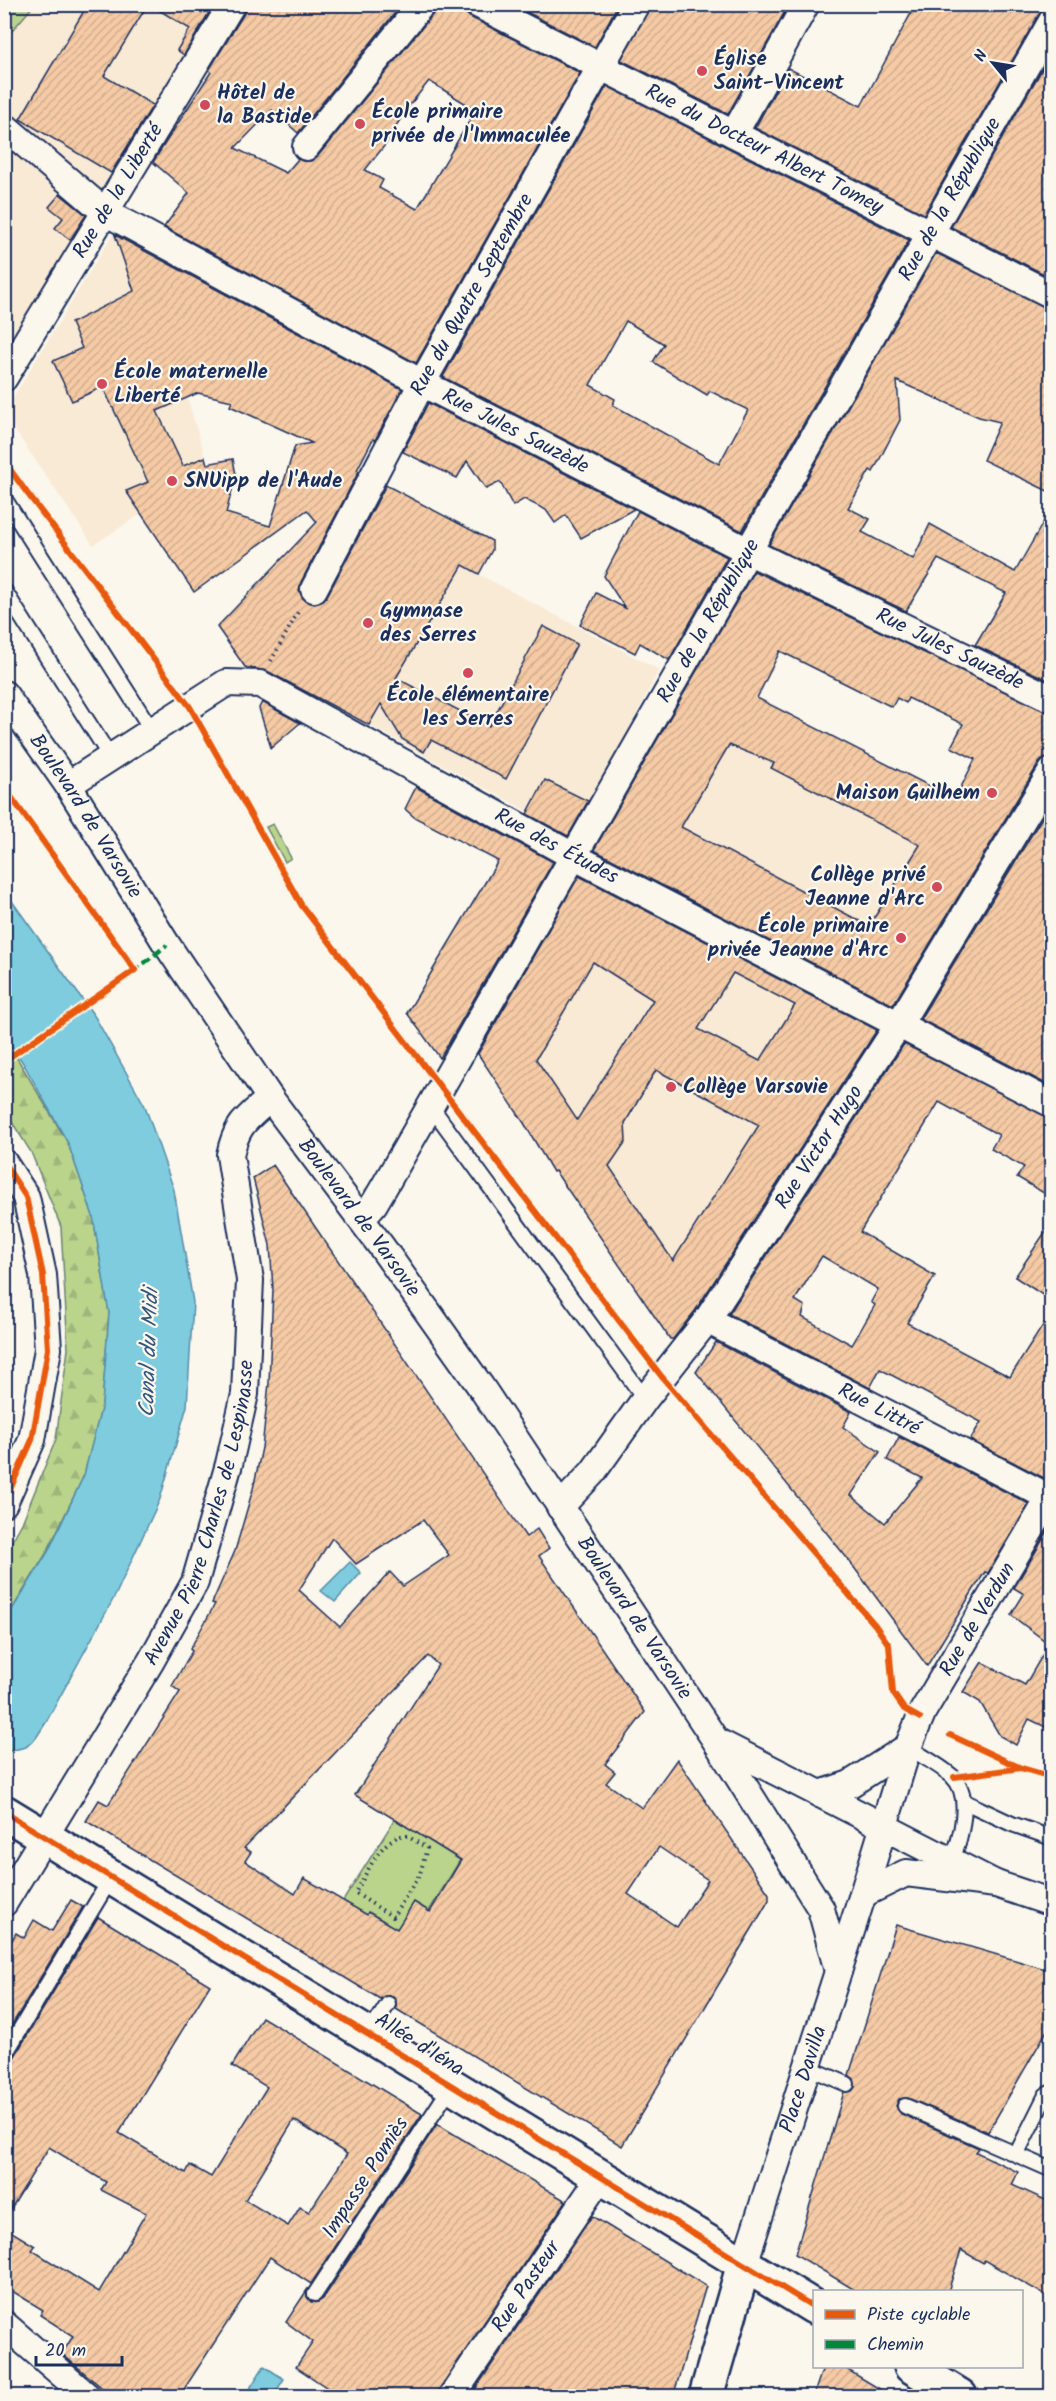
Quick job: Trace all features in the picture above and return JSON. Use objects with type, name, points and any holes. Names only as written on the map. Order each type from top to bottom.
[{"type":"main road","name":"Allée d'Iéna","points":[[4,1812],[812,2304]]},
{"type":"main road","points":[[706,2397],[744,2264]]},
{"type":"main road","points":[[921,2370],[960,2397]]},
{"type":"street","name":"Rue de la Liberté","points":[[4,378],[232,4]]},
{"type":"street","points":[[306,147],[422,4]]},
{"type":"street","name":"Rue du Docteur Albert Tomey","points":[[477,4],[1052,295]]},
{"type":"street","name":"Rue du Quatre Septembre","points":[[314,589],[422,382],[636,4]]},
{"type":"street","points":[[734,134],[806,4]]},
{"type":"street","name":"Rue de la République","points":[[361,1219],[374,1204],[1052,21]]},
{"type":"street","name":"Rue Jules Sauzède","points":[[4,126],[105,212],[422,382],[748,551],[1052,699]]},
{"type":"street","name":"Rue des Études","points":[[68,785],[226,683],[260,684],[573,856],[1052,1104]]},
{"type":"street","name":"Boulevard de Varsovie","points":[[4,694],[68,785],[167,945],[270,1098],[361,1219],[481,1387],[716,1741],[821,1910],[838,1971]]},
{"type":"street","name":"Rue Victor Hugo","points":[[560,1507],[593,1472],[645,1399],[707,1320],[899,1024],[1052,771]]},
{"type":"street","name":"Avenue Pierre Charles de Lespinasse","points":[[4,1903],[151,1661],[195,1582],[229,1464],[245,1394],[250,1280],[230,1155],[235,1135],[243,1123],[270,1098]]},
{"type":"street","points":[[4,1163],[26,1197],[43,1275],[48,1349],[32,1440],[4,1503]]},
{"type":"street","name":"Rue Littré","points":[[707,1320],[1051,1497]]},
{"type":"street","name":"Rue de Verdun","points":[[863,1894],[908,1747],[923,1711],[1051,1497]]},
{"type":"street","name":"Boulevard de Varsovie","points":[[716,1741],[996,1884]]},
{"type":"street","points":[[820,1794],[850,1784],[908,1747]]},
{"type":"street","points":[[863,1894],[906,1873],[996,1884],[1052,1903]]},
{"type":"street","name":"Place Davilla","points":[[744,2264],[863,1894]]},
{"type":"street","name":"Rue Pasteur","points":[[452,2397],[601,2176]]},
{"type":"street","points":[[4,2324],[87,2397]]},
{"type":"lane","points":[[4,498],[153,732]]},
{"type":"lane","points":[[4,590],[111,758]]},
{"type":"lane","points":[[430,1105],[645,1399]]},
{"type":"lane","points":[[908,1747],[954,1777],[965,1802],[958,1846],[951,1862]]},
{"type":"lane","points":[[965,1802],[1012,1824],[1052,1838]]},
{"type":"lane","points":[[4,2056],[112,1876]]},
{"type":"lane","points":[[369,2034],[388,2004]]},
{"type":"lane","points":[[807,2067],[847,2084]]},
{"type":"lane","name":"Impasse Pomiès","points":[[315,2294],[452,2085]]},
{"type":"lane","points":[[1017,2153],[1046,2095],[1052,2092]]},
{"type":"lane","points":[[905,2106],[1052,2170]]},
{"type":"path","points":[[260,684],[288,628],[314,589]]},
{"type":"path","points":[[950,1736],[1021,1768]]},
{"type":"path","points":[[400,1836],[407,1836],[427,1848],[420,1874],[393,1917],[355,1893],[379,1854],[392,1839],[400,1836]]},
{"type":"shaded area","points":[[5,5],[221,5],[5,362]]},
{"type":"shaded area","name":"École maternelle Liberté","points":[[114,232],[142,314],[185,390],[205,457],[127,491],[141,514],[93,545],[12,426],[5,411]]},
{"type":"shaded area","name":"École élémentaire les Serres","points":[[370,512],[454,561],[659,670],[573,836],[369,725],[292,653]]},
{"type":"shaded area","points":[[684,695],[782,750],[990,854],[894,1006],[594,849]]},
{"type":"shaded area","name":"Collège Varsovie","points":[[587,874],[879,1029],[680,1339],[670,1339],[556,1171],[553,1172],[540,1153],[542,1151],[475,1050],[578,876]]},
{"type":"green space","points":[[4,5],[34,5],[5,39]]},
{"type":"green space","points":[[273,824],[291,858],[285,862],[266,827]]},
{"type":"green space","points":[[5,1038],[68,1143],[93,1216],[109,1313],[102,1405],[84,1475],[47,1552],[5,1621],[5,1554],[22,1523],[56,1439],[68,1349],[61,1227],[31,1152],[5,1111]]},
{"type":"green space","points":[[395,1819],[460,1860],[429,1911],[414,1902],[400,1935],[386,1922],[369,1912],[367,1915],[343,1901]]},
{"type":"water","name":"Canal du Midi","points":[[4,890],[95,1017],[145,1106],[174,1190],[193,1302],[187,1406],[160,1499],[116,1594],[45,1724],[36,1738],[26,1747],[5,1752],[5,1621],[48,1552],[84,1475],[102,1405],[109,1313],[93,1216],[68,1143],[5,1035]]},
{"type":"water","points":[[350,1562],[361,1573],[335,1602],[321,1591]]},
{"type":"water","points":[[264,2366],[284,2379],[273,2396],[245,2396]]},
{"type":"building","points":[[88,4],[148,4],[104,76],[153,105],[111,173],[20,119]]},
{"type":"building","points":[[149,4],[214,4],[184,55],[177,50],[190,29]]},
{"type":"building","points":[[247,4],[402,4],[298,133],[272,110],[235,148],[286,173],[298,159],[311,161],[318,156],[434,13],[437,4],[462,4],[464,12],[470,17],[580,73],[416,363],[164,227],[189,193],[153,162],[211,72],[209,70],[245,12]],"holes":[[[429,81],[476,110],[417,209],[379,188],[383,180],[365,170],[389,140],[388,138],[409,106]]]},
{"type":"building","points":[[511,4],[618,4],[595,47]]},
{"type":"building","name":"Église Saint-Vincent","points":[[651,4],[789,4],[728,114],[621,60]]},
{"type":"building","points":[[916,4],[1052,4],[1039,14],[924,214],[755,128],[788,68],[861,106]]},
{"type":"building","points":[[1052,52],[1052,278],[951,227]]},
{"type":"building","points":[[607,86],[909,240],[742,531],[443,377]],"holes":[[[626,321],[664,344],[653,362],[707,395],[710,391],[748,410],[719,464],[613,405],[615,399],[590,385]]]},
{"type":"building","points":[[60,194],[86,215],[70,240],[55,228],[63,218],[49,207]]},
{"type":"building","points":[[115,235],[402,389],[357,470],[359,471],[301,582],[299,590],[302,597],[315,604],[327,596],[386,485],[492,541],[492,550],[479,574],[463,565],[396,678],[489,726],[543,626],[577,644],[506,779],[431,740],[424,752],[402,739],[381,704],[369,725],[267,671],[245,667],[217,627],[317,522],[307,510],[194,592],[126,491],[148,482],[103,387],[72,401],[53,361],[82,348],[71,323],[134,291]],"holes":[[[198,393],[232,401],[230,406],[312,443],[295,446],[270,526],[226,513],[236,475],[233,459],[207,464],[205,457],[183,466],[157,411]]]},
{"type":"building","points":[[936,253],[1052,310],[1052,493],[983,460],[1000,422],[979,417],[897,381],[900,420],[873,472],[870,470],[848,508],[870,519],[862,532],[913,559],[930,524],[1015,572],[1052,507],[1052,682],[975,645],[1006,593],[938,559],[906,611],[769,545]]},
{"type":"building","points":[[428,403],[634,509],[581,538],[566,515],[555,523],[546,510],[524,499],[513,506],[500,482],[486,489],[467,461],[457,478],[403,452]]},
{"type":"building","points":[[638,511],[727,557],[669,660],[640,643],[635,653],[580,625],[596,593],[625,608],[604,576]]},
{"type":"building","points":[[754,571],[1052,714],[1052,756],[1044,758],[1039,763],[893,1005],[594,850]],"holes":[[[780,651],[892,707],[897,698],[906,703],[908,698],[963,724],[951,747],[975,759],[955,799],[757,698]],[[729,745],[774,763],[771,768],[920,845],[869,926],[681,827]]]},
{"type":"building","points":[[262,702],[300,723],[271,748],[259,708]]},
{"type":"building","points":[[545,780],[588,801],[568,836],[527,814]]},
{"type":"building","points":[[416,787],[553,862],[440,1058],[407,1013],[498,861],[414,817],[405,809]]},
{"type":"building","points":[[1052,801],[1052,1087],[920,1019]]},
{"type":"building","name":"Collège Varsovie","points":[[579,876],[877,1030],[695,1311],[673,1339],[670,1339],[555,1171],[553,1172],[524,1123],[478,1054]],"holes":[[[593,962],[653,1000],[577,1120],[536,1059]],[[733,973],[795,1005],[760,1061],[698,1029]],[[656,1070],[759,1125],[673,1261],[609,1166],[626,1141],[625,1123]]]},
{"type":"building","points":[[904,1044],[1052,1119],[1052,1198],[1017,1177],[1024,1167],[991,1149],[999,1135],[939,1102],[860,1232],[935,1276],[907,1323],[1010,1377],[1052,1311],[1052,1479],[1048,1480],[970,1440],[981,1422],[880,1369],[870,1388],[729,1314]],"holes":[[[822,1256],[878,1289],[871,1302],[875,1305],[852,1345],[802,1317],[805,1306],[795,1300]]]},
{"type":"building","points":[[273,1165],[526,1537],[537,1529],[549,1548],[539,1556],[645,1712],[605,1764],[615,1772],[606,1783],[642,1808],[677,1759],[769,1894],[769,1900],[762,1912],[622,2146],[396,2009],[396,2000],[392,1996],[384,1996],[380,1999],[86,1821],[99,1800],[108,1805],[180,1692],[172,1686],[215,1604],[212,1603],[235,1551],[253,1489],[262,1448],[269,1383],[273,1289],[270,1245],[253,1178]],"holes":[[[423,1520],[449,1555],[403,1586],[390,1572],[340,1627],[299,1590],[332,1538],[356,1564]],[[428,1656],[438,1665],[355,1795],[461,1860],[430,1912],[414,1902],[397,1929],[368,1912],[367,1915],[304,1878],[295,1894],[245,1861],[251,1852],[244,1848]],[[659,1847],[708,1880],[677,1927],[628,1894]]]},
{"type":"building","points":[[1052,1222],[1052,1301],[1015,1277]]},
{"type":"building","points":[[716,1342],[851,1412],[843,1427],[880,1452],[851,1495],[885,1523],[922,1478],[887,1460],[899,1437],[1029,1504],[988,1573],[985,1572],[927,1666],[847,1558],[696,1372]]},
{"type":"building","points":[[1052,1524],[1052,1730],[1029,1719],[1016,1745],[1000,1736],[980,1702],[963,1692],[982,1662],[1025,1685],[1049,1644],[1011,1615],[1024,1594],[1014,1588]]},
{"type":"building","points":[[71,1900],[83,1907],[4,2038],[4,1953],[16,1933],[24,1938],[34,1920],[52,1931]]},
{"type":"building","points":[[98,1917],[210,1985],[119,2133],[186,2173],[190,2165],[211,2177],[267,2087],[232,2066],[262,2017],[422,2114],[311,2284],[270,2257],[179,2397],[113,2397],[62,2354],[73,2336],[40,2315],[43,2310],[4,2286],[4,2227],[35,2246],[32,2250],[99,2292],[146,2213],[101,2190],[106,2182],[49,2147],[4,2220],[4,2065],[12,2061]],"holes":[[[294,2120],[347,2154],[309,2212],[300,2207],[288,2226],[245,2200]]]},
{"type":"building","points":[[896,1925],[1052,1971],[1052,2022],[988,2132],[908,2098],[899,2099],[896,2106],[901,2114],[979,2148],[976,2152],[1018,2172],[1012,2185],[1052,2203],[1052,2299],[984,2260],[983,2263],[961,2250],[949,2290],[855,2290],[795,2254],[844,2092],[852,2091],[855,2087],[854,2079],[849,2075]]},
{"type":"building","points":[[437,2124],[566,2201],[440,2388],[437,2397],[341,2397],[296,2367],[313,2342],[286,2322],[307,2290],[307,2297],[311,2302],[323,2299]]},
{"type":"building","points":[[592,2216],[706,2286],[673,2397],[470,2397]]},
{"type":"building","points":[[823,2368],[845,2368],[893,2397],[813,2397]]},
{"type":"marked path","points":[[133,972],[167,945]]},
{"type":"cycle path","points":[[4,461],[190,707],[302,906],[662,1377],[875,1625],[889,1645],[893,1693],[904,1709],[920,1718]]},
{"type":"cycle path","points":[[4,787],[135,970],[4,1061]]},
{"type":"cycle path","points":[[4,1163],[26,1197],[43,1275],[48,1349],[32,1440],[4,1503]]},
{"type":"cycle path","points":[[950,1735],[1021,1768]]},
{"type":"cycle path","points":[[954,1777],[1021,1768],[1052,1777]]},
{"type":"cycle path","points":[[4,1812],[813,2306]]},
{"type":"place","name":"Église Saint-Vincent","points":[[702,71]]},
{"type":"place","name":"Hôtel de la Bastide","points":[[205,105]]},
{"type":"place","name":"École primaire privée de l'Immaculée","points":[[360,124]]},
{"type":"place","name":"École maternelle Liberté","points":[[102,384]]},
{"type":"place","name":"SNUipp de l'Aude","points":[[172,481]]},
{"type":"place","name":"Gymnase des Serres","points":[[368,623]]},
{"type":"place","name":"École élémentaire les Serres","points":[[468,673]]},
{"type":"place","name":"Maison Guilhem","points":[[992,793]]},
{"type":"place","name":"Collège privé Jeanne d'Arc","points":[[937,887]]},
{"type":"place","name":"École primaire privée Jeanne d'Arc","points":[[901,938]]},
{"type":"place","name":"Collège Varsovie","points":[[671,1087]]}]
